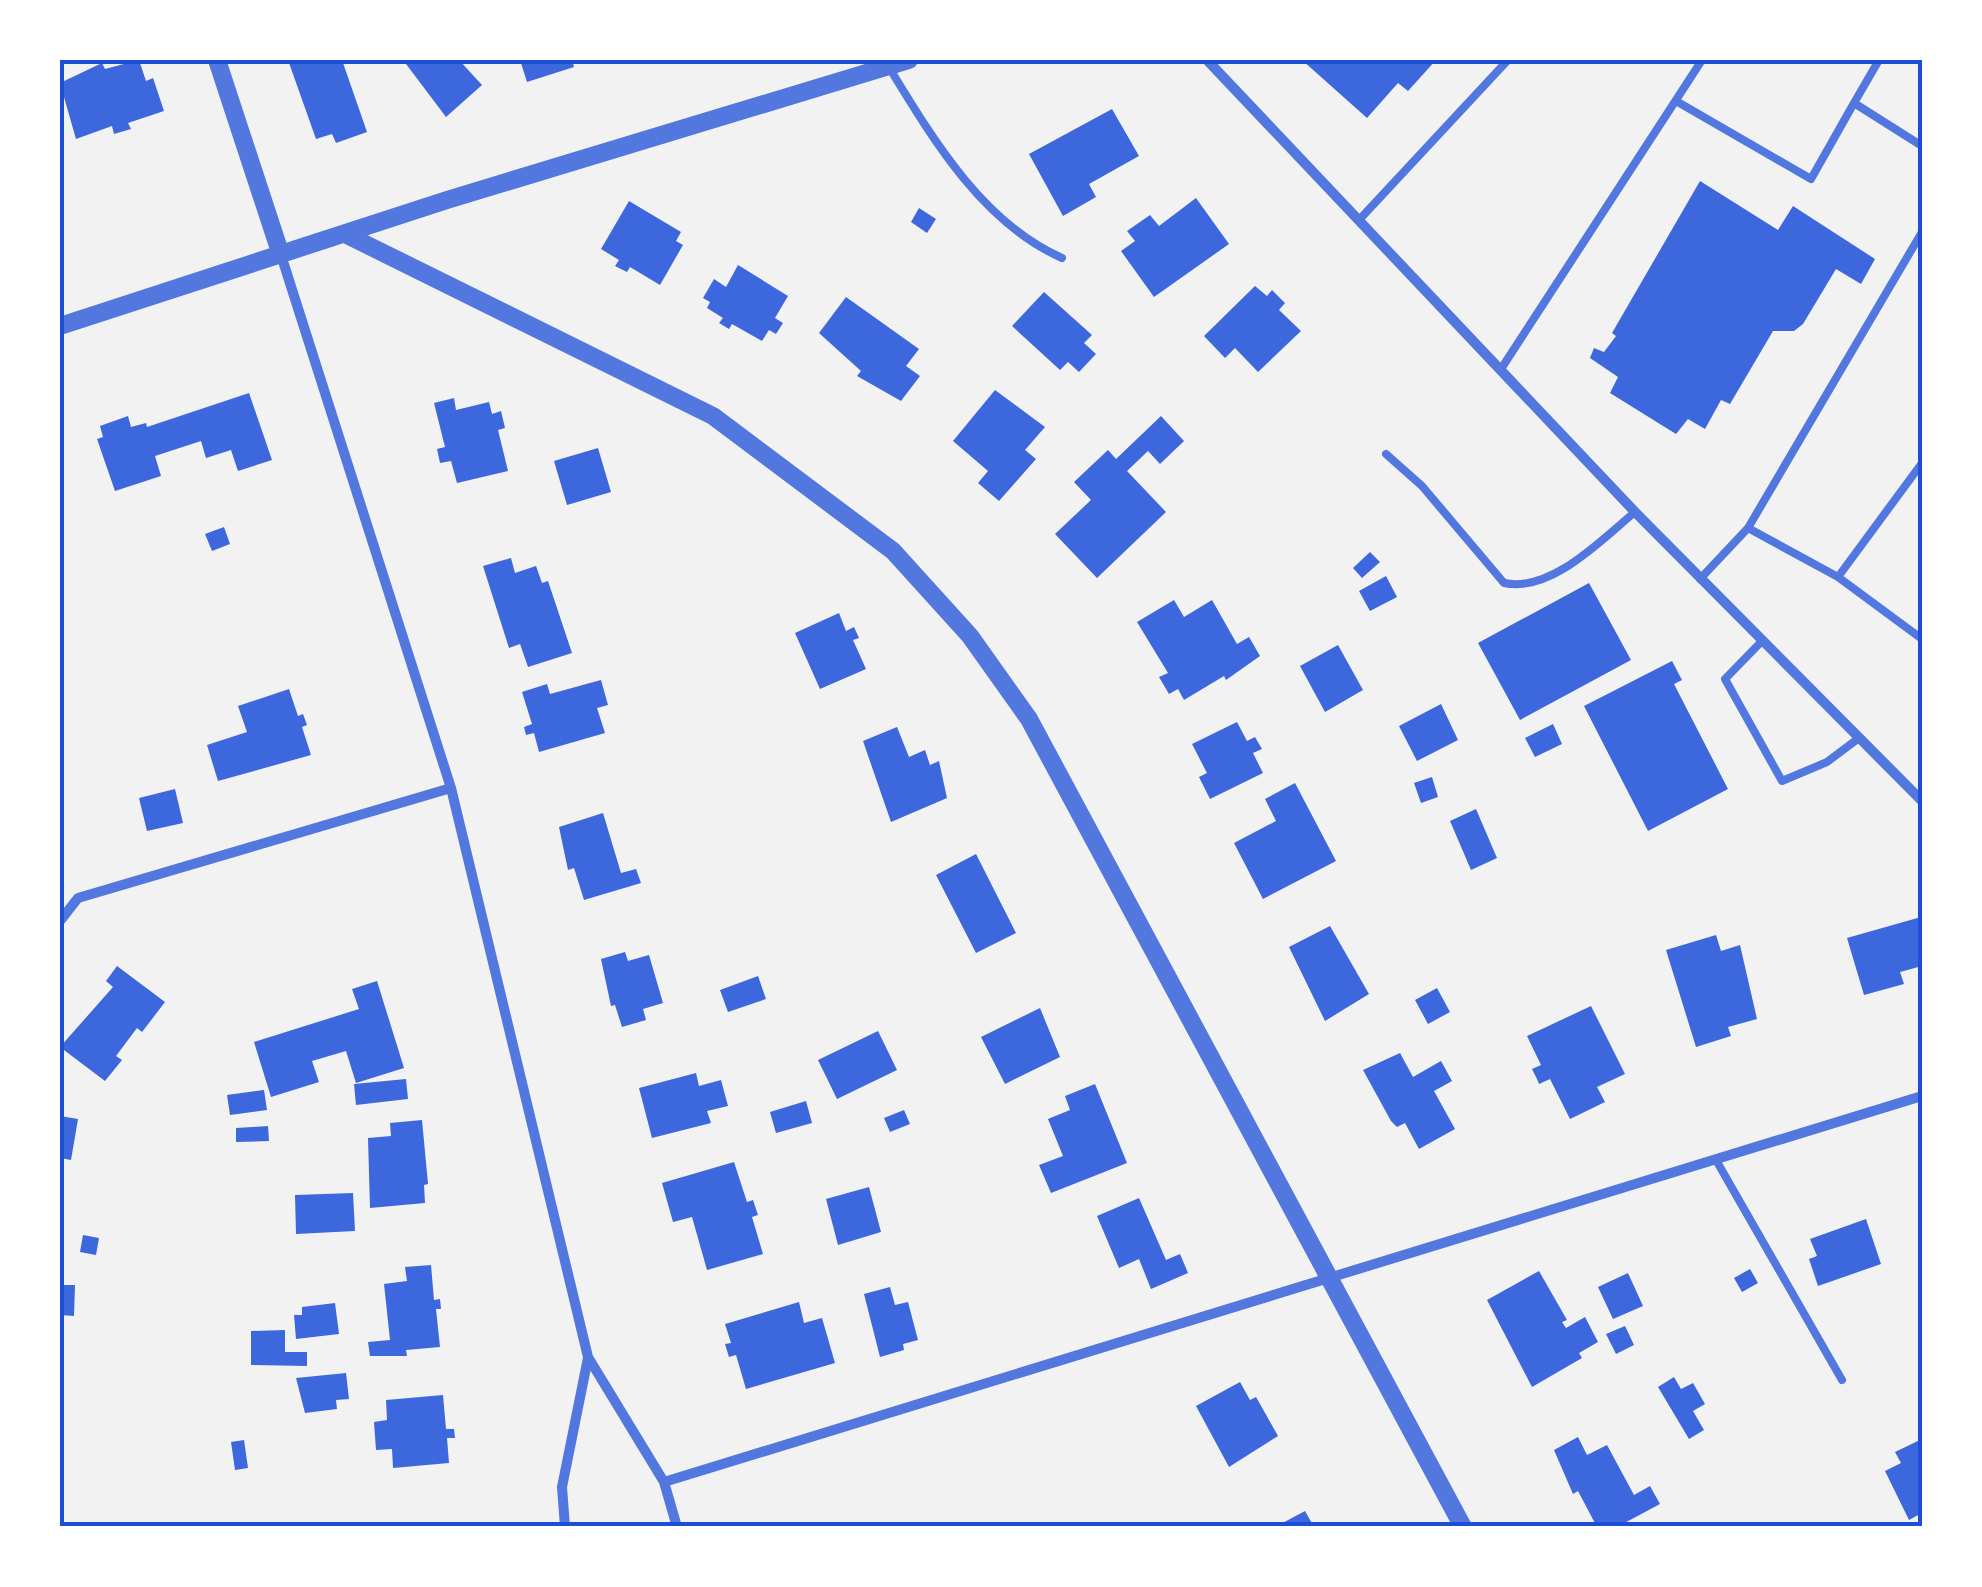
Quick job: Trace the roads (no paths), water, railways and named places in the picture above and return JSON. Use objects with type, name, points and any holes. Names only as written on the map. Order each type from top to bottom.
[{"type":"street","points":[[217,60],[451,788],[588,1357],[664,1482],[677,1527]]},
{"type":"street","points":[[60,326],[908,60]]},
{"type":"street","points":[[1207,60],[1635,512],[1922,800]]},
{"type":"street","points":[[346,234],[713,416],[892,552],[970,636],[1029,719],[1463,1527]]},
{"type":"street","points":[[60,921],[78,898],[451,788]]},
{"type":"street","points":[[664,1482],[1922,1096]]},
{"type":"street","points":[[565,1527],[562,1487],[588,1357]]},
{"type":"lane","points":[[1360,220],[1508,60]]},
{"type":"lane","points":[[1501,370],[1702,60]]},
{"type":"lane","points":[[1676,101],[1812,179],[1879,60]]},
{"type":"lane","points":[[889,66],[936,145],[1000,216],[1035,246],[1062,258]]},
{"type":"lane","points":[[1854,104],[1922,146]]},
{"type":"lane","points":[[1700,579],[1748,528],[1922,232]]},
{"type":"lane","points":[[1386,454],[1422,486],[1504,583],[1518,586],[1541,581],[1635,512]]},
{"type":"lane","points":[[1838,577],[1922,463]]},
{"type":"lane","points":[[1748,528],[1838,577],[1922,639]]},
{"type":"lane","points":[[1762,641],[1725,679],[1782,781],[1827,762],[1859,738]]},
{"type":"lane","points":[[1716,1160],[1842,1380]]}]
